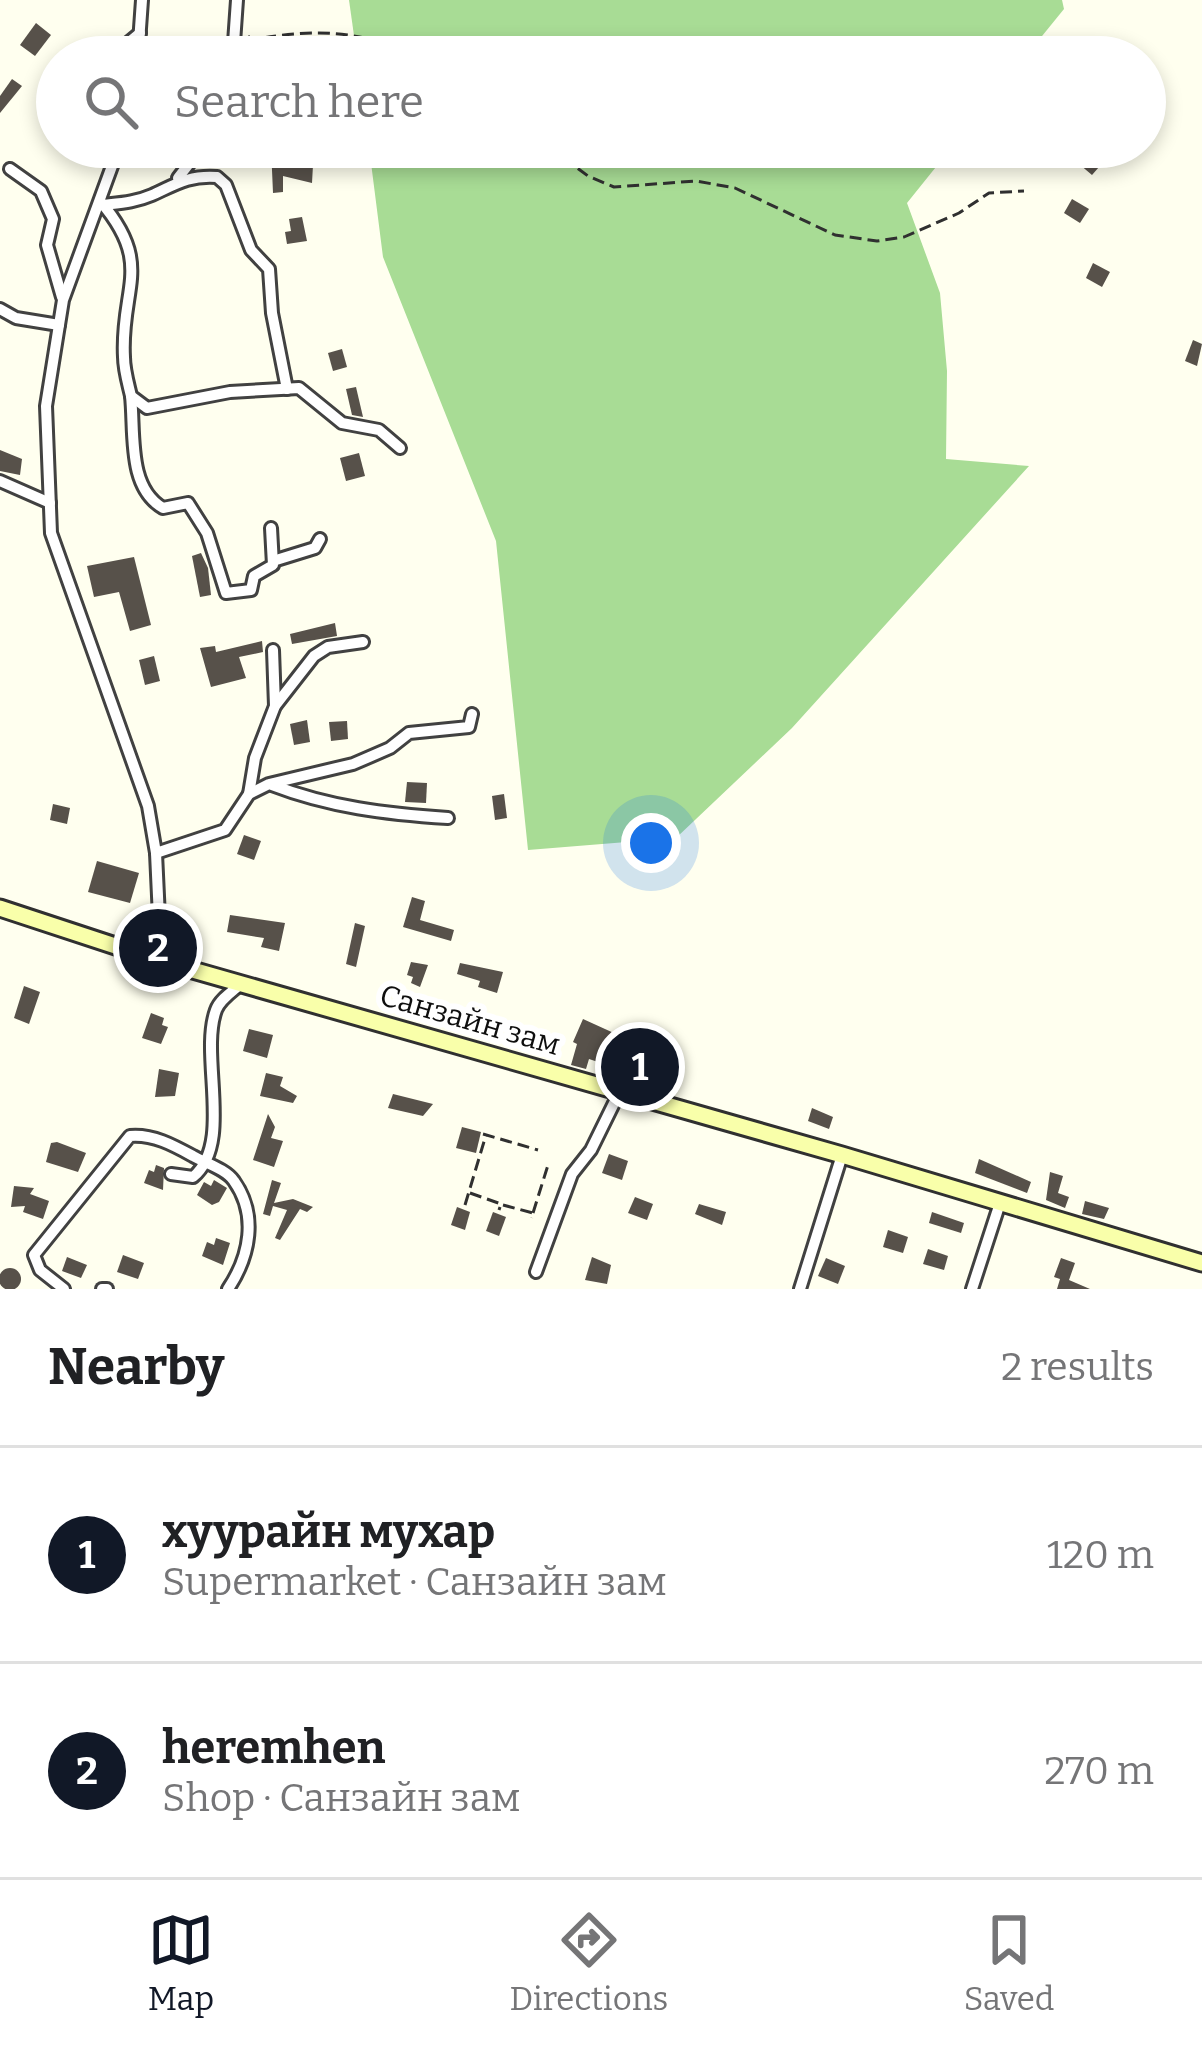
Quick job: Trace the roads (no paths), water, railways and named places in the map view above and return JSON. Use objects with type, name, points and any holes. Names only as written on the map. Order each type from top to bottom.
[{"type":"main road","name":"Санзайн зам","points":[[0,908],[161,961],[1202,1263]]},
{"type":"street","points":[[140,36],[142,0]]},
{"type":"street","points":[[235,36],[237,0]]},
{"type":"street","points":[[135,36],[140,32]]},
{"type":"street","points":[[113,168],[63,300],[46,406],[50,502],[52,532],[148,806],[156,854],[161,961]]},
{"type":"street","points":[[102,203],[152,195],[176,181],[186,168]]},
{"type":"street","points":[[10,169],[41,190],[52,219],[47,245],[63,300]]},
{"type":"street","points":[[176,181],[217,177],[226,185],[251,250],[269,269],[287,389]]},
{"type":"street","points":[[102,203],[124,229],[133,274],[123,356],[137,474],[147,499],[163,508],[188,503],[207,533],[226,592],[250,590],[254,576],[273,566],[271,528]]},
{"type":"street","points":[[0,309],[16,318],[59,325]]},
{"type":"street","points":[[131,396],[147,408],[230,392],[299,388],[342,423],[379,430],[400,448]]},
{"type":"street","points":[[0,481],[50,502]]},
{"type":"street","points":[[273,561],[315,548],[320,539]]},
{"type":"street","points":[[156,854],[225,830],[249,794],[255,758],[275,706],[314,656],[328,647],[363,642]]},
{"type":"street","points":[[273,650],[275,706]]},
{"type":"street","points":[[249,794],[268,784],[353,764],[409,734],[469,727],[472,714]]},
{"type":"street","points":[[268,784],[309,800],[379,814],[448,818]]},
{"type":"street","points":[[171,1174],[193,1177],[205,1163],[213,1126],[212,1032],[217,1005],[242,983]]},
{"type":"street","points":[[536,1273],[572,1174],[591,1150],[620,1091]]},
{"type":"street","points":[[64,1289],[40,1270],[34,1255],[130,1136],[144,1135],[233,1179],[248,1218],[246,1255],[228,1289]]},
{"type":"street","points":[[800,1289],[842,1155]]},
{"type":"street","points":[[972,1289],[1000,1203]]},
{"type":"place","name":"heremhen","points":[[158,948]]},
{"type":"place","name":"хуурайн мухар","points":[[640,1067]]}]
